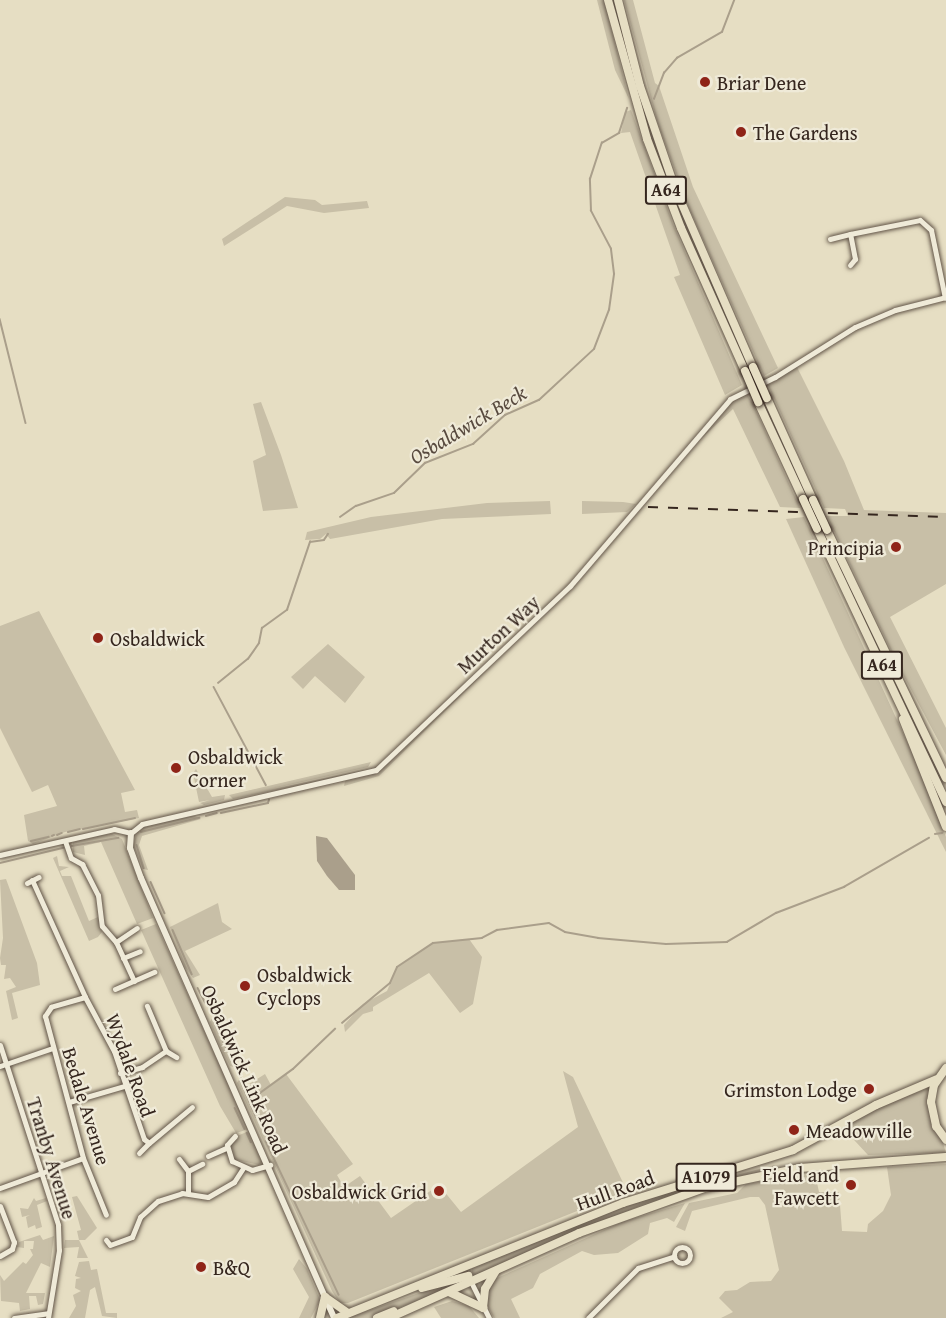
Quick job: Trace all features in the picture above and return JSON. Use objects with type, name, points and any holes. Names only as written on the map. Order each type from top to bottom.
[{"type":"main road","name":"A64","points":[[608,0],[647,139],[681,228],[749,369],[767,398],[827,530],[946,778]]},
{"type":"main road","name":"A64","points":[[618,0],[640,86],[675,188],[749,369],[758,402],[946,802]]},
{"type":"main road","points":[[896,695],[946,827]]},
{"type":"main road","points":[[932,748],[946,765]]},
{"type":"main road","points":[[946,1068],[937,1079],[931,1110],[936,1126],[946,1140]]},
{"type":"main road","name":"Hull Road","points":[[335,1318],[623,1203],[793,1150],[876,1105],[937,1079]]},
{"type":"main road","name":"Hull Road","points":[[389,1318],[448,1292],[469,1279],[496,1271],[630,1212],[742,1178],[836,1164],[946,1157]]},
{"type":"main road","points":[[399,1293],[469,1279],[469,1264]]},
{"type":"main road","points":[[448,1292],[483,1308],[485,1288],[496,1271]]},
{"type":"main road","points":[[320,1318],[326,1297],[346,1315]]},
{"type":"main road","points":[[377,1318],[414,1306]]},
{"type":"street","points":[[830,239],[914,220],[925,222],[931,230],[946,298]]},
{"type":"street","points":[[850,234],[855,260]]},
{"type":"street","points":[[855,260],[862,262]]},
{"type":"street","points":[[850,265],[855,260]]},
{"type":"street","name":"Murton Way","points":[[0,855],[67,845],[117,828],[131,833],[142,824],[376,770],[570,585],[730,399],[775,377],[855,327],[902,308],[946,298]]},
{"type":"street","name":"Osbaldwick Link Road","points":[[131,833],[130,848],[141,878],[270,1166],[335,1318]]},
{"type":"street","points":[[67,845],[82,864],[98,894],[102,926],[116,942],[134,981]]},
{"type":"street","name":"Wydale Road","points":[[39,877],[29,882],[111,1046],[137,1126],[149,1143]]},
{"type":"street","points":[[116,942],[137,928]]},
{"type":"street","points":[[123,958],[140,951]]},
{"type":"street","points":[[115,989],[154,972]]},
{"type":"street","name":"Bedale Avenue","points":[[85,997],[51,1007],[45,1016],[83,1158],[106,1215]]},
{"type":"street","points":[[147,1006],[154,1012],[166,1051],[177,1057]]},
{"type":"street","name":"Tranby Avenue","points":[[0,1045],[3,1065],[56,1212],[59,1239],[48,1316]]},
{"type":"street","points":[[3,1065],[53,1048]]},
{"type":"street","points":[[120,1073],[142,1067],[166,1051]]},
{"type":"street","points":[[69,1102],[124,1086]]},
{"type":"street","name":"Wydale Road","points":[[139,1153],[187,1108]]},
{"type":"street","points":[[207,1156],[226,1148],[235,1136]]},
{"type":"street","points":[[226,1148],[232,1161],[243,1168],[252,1170],[270,1166]]},
{"type":"street","points":[[0,1188],[83,1158]]},
{"type":"street","points":[[179,1159],[188,1172],[188,1193]]},
{"type":"street","points":[[188,1172],[202,1164]]},
{"type":"street","points":[[106,1240],[110,1245],[132,1237],[140,1217],[158,1202],[188,1193],[208,1197],[234,1182],[243,1168]]},
{"type":"street","points":[[0,1206],[14,1242],[12,1249],[0,1256]]},
{"type":"street","points":[[588,1318],[638,1268],[674,1256]]},
{"type":"street","points":[[469,1279],[489,1318]]},
{"type":"street","points":[[14,1318],[48,1316]]},
{"type":"shaded area","points":[[597,0],[604,0],[629,99],[615,70]]},
{"type":"shaded area","points":[[624,0],[633,0],[655,83],[659,86],[693,187],[778,368],[764,376],[689,208],[658,124]]},
{"type":"shaded area","points":[[631,110],[673,224],[742,385],[725,395],[674,277],[680,275],[630,132],[621,133],[625,112]]},
{"type":"shaded area","points":[[285,197],[315,200],[322,205],[367,201],[369,208],[324,213],[287,206],[224,246],[222,239]]},
{"type":"shaded area","points":[[797,367],[844,461],[864,510],[946,513],[946,584],[890,617],[946,728],[946,755],[899,667],[827,516],[848,516],[845,509],[824,508],[768,385]]},
{"type":"shaded area","points":[[746,393],[800,508],[780,507],[733,409],[702,438],[724,408]]},
{"type":"shaded area","points":[[261,402],[298,508],[263,511],[253,461],[266,455],[253,404]]},
{"type":"shaded area","points":[[550,501],[551,514],[442,519],[330,539],[326,534],[320,539],[305,540],[307,532],[371,517],[487,503]]},
{"type":"shaded area","points":[[582,501],[636,504],[627,512],[582,514]]},
{"type":"shaded area","points":[[804,517],[914,757],[946,837],[946,852],[844,647],[786,519]]},
{"type":"shaded area","points":[[39,611],[135,790],[121,793],[125,812],[137,810],[139,818],[65,832],[33,844],[28,841],[24,815],[57,806],[48,785],[32,792],[0,728],[0,626]]},
{"type":"shaded area","points":[[328,644],[365,677],[345,703],[315,676],[303,689],[291,677]]},
{"type":"shaded area","points":[[486,668],[488,669],[379,776],[344,786],[345,781],[374,772],[391,761]]},
{"type":"shaded area","points":[[371,762],[368,767],[267,790],[370,769],[341,777],[233,799],[229,795]]},
{"type":"shaded area","points":[[196,769],[212,797],[225,795],[224,800],[204,805],[200,803],[210,800],[199,802],[193,773]]},
{"type":"shaded area","points":[[190,814],[201,819],[142,836],[139,845],[148,870],[143,869],[133,845],[138,829]]},
{"type":"shaded area","points":[[112,834],[122,839],[153,918],[137,924],[101,842],[84,846],[85,855],[73,852],[73,842],[98,835]]},
{"type":"shaded area","points":[[316,836],[327,838],[355,875],[355,890],[339,890],[327,876],[317,861]]},
{"type":"shaded area","points":[[57,856],[59,866],[69,867],[60,871],[62,876],[71,876],[89,921],[98,917],[102,932],[98,937],[89,941],[53,858]]},
{"type":"shaded area","points":[[6,879],[37,963],[40,985],[12,993],[18,1018],[12,1020],[6,991],[16,987],[10,978],[4,979],[6,965],[1,965],[0,958],[3,938],[0,880]]},
{"type":"shaded area","points":[[218,903],[222,922],[232,929],[185,951],[200,975],[193,978],[185,967],[170,927]]},
{"type":"shaded area","points":[[156,924],[249,1129],[236,1133],[220,1106],[141,930]]},
{"type":"shaded area","points":[[469,939],[482,957],[473,1004],[460,1013],[429,973],[373,1007],[373,1011],[363,1014],[345,1032],[344,1025],[363,1004],[387,991],[397,967],[433,943]]},
{"type":"shaded area","points":[[214,1015],[238,1068],[230,1066],[219,1044],[210,1022]]},
{"type":"shaded area","points":[[563,1071],[573,1077],[627,1191],[348,1303],[340,1303],[332,1291],[237,1083],[241,1076],[246,1086],[265,1074],[271,1085],[286,1074],[353,1164],[337,1175],[344,1187],[360,1176],[391,1218],[439,1185],[461,1212],[578,1127]]},
{"type":"shaded area","points":[[931,1087],[929,1096],[946,1153],[868,1155],[842,1127],[883,1105]]},
{"type":"shaded area","points":[[249,1131],[262,1162],[259,1165],[233,1159],[229,1146],[237,1136]]},
{"type":"shaded area","points":[[946,1164],[946,1318],[721,1318],[733,1312],[719,1298],[725,1291],[737,1290],[750,1282],[771,1281],[779,1270],[765,1205],[759,1197],[750,1197],[692,1211],[685,1231],[676,1227],[689,1203],[737,1193],[746,1184],[841,1170],[816,1178],[819,1192],[839,1192],[842,1231],[867,1232],[868,1224],[883,1211],[891,1195],[887,1167]]},
{"type":"shaded area","points":[[775,1165],[778,1168],[706,1184],[644,1204],[475,1275],[472,1273],[472,1268],[611,1211],[733,1172],[736,1175]]},
{"type":"shaded area","points":[[77,1196],[97,1228],[85,1240],[79,1240],[77,1231],[81,1230],[72,1197]]},
{"type":"shaded area","points":[[34,1198],[36,1201],[46,1198],[47,1201],[37,1205],[42,1227],[36,1229],[35,1225],[28,1228],[26,1217],[30,1215],[22,1217],[20,1208],[28,1209]]},
{"type":"shaded area","points":[[685,1203],[674,1222],[667,1218],[650,1223],[648,1234],[618,1253],[594,1255],[582,1251],[540,1274],[533,1288],[511,1299],[520,1318],[494,1318],[487,1305],[487,1289],[497,1278],[622,1222]]},
{"type":"shaded area","points":[[40,1235],[43,1240],[54,1236],[50,1267],[41,1263],[26,1293],[45,1293],[43,1304],[38,1305],[36,1296],[29,1296],[30,1309],[20,1311],[19,1303],[1,1301],[0,1275],[4,1281],[23,1262],[26,1264],[33,1255],[30,1249],[33,1249],[34,1241],[24,1241],[24,1248],[17,1247],[19,1242]]},
{"type":"shaded area","points":[[65,1240],[79,1240],[88,1258],[77,1258],[79,1247],[64,1248]]},
{"type":"shaded area","points":[[299,1259],[307,1269],[320,1300],[311,1318],[299,1318],[309,1297],[293,1269]]},
{"type":"shaded area","points":[[89,1261],[91,1270],[97,1269],[106,1313],[117,1313],[117,1318],[102,1316],[95,1287],[90,1290],[85,1318],[69,1318],[76,1306],[73,1295],[81,1291],[75,1288],[76,1279],[81,1278],[75,1276],[79,1262]]},
{"type":"shaded area","points":[[439,1286],[449,1288],[374,1318],[347,1318]]},
{"type":"shaded area","points":[[452,1301],[469,1306],[479,1318],[441,1318],[434,1307]]},
{"type":"waterway","name":"Osbaldwick Beck","points":[[654,99],[664,73],[677,58],[722,32],[734,0]]},
{"type":"waterway","name":"Osbaldwick Beck","points":[[340,517],[356,506],[394,493],[425,463],[473,444],[505,415],[539,400],[594,349],[609,310],[614,274],[611,249],[591,211],[590,179],[602,143],[619,133],[627,108]]},
{"type":"waterway","points":[[0,319],[26,423]]},
{"type":"waterway","name":"Osbaldwick Beck","points":[[218,683],[248,659],[259,643],[262,628],[287,610],[310,542],[324,540],[328,534]]},
{"type":"waterway","name":"Osbaldwick Beck","points":[[214,687],[266,785]]},
{"type":"waterway","name":"Osbaldwick Beck","points":[[221,813],[268,803],[269,800]]},
{"type":"waterway","name":"Osbaldwick Beck","points":[[206,816],[217,813]]},
{"type":"waterway","points":[[83,829],[135,818]]},
{"type":"waterway","name":"Osbaldwick Beck","points":[[141,832],[199,818]]},
{"type":"waterway","points":[[68,832],[80,829]]},
{"type":"waterway","points":[[57,835],[62,833]]},
{"type":"waterway","points":[[935,834],[942,833]]},
{"type":"waterway","points":[[31,841],[49,837]]},
{"type":"waterway","name":"Osbaldwick Beck","points":[[72,846],[118,838]]},
{"type":"waterway","points":[[342,1023],[390,983],[397,967],[433,943],[482,938],[497,930],[549,923],[565,932],[598,938],[666,944],[727,942],[776,913],[844,887],[929,838]]},
{"type":"waterway","points":[[137,845],[144,868]]},
{"type":"waterway","name":"Osbaldwick Beck","points":[[0,863],[63,848]]},
{"type":"waterway","points":[[151,882],[165,913]]},
{"type":"waterway","points":[[173,930],[192,974]]},
{"type":"waterway","points":[[198,988],[205,1002]]},
{"type":"waterway","points":[[215,1023],[234,1064]]},
{"type":"waterway","points":[[249,1101],[293,1069],[335,1029]]},
{"type":"waterway","points":[[241,1081],[256,1117]]},
{"type":"waterway","points":[[235,1108],[245,1129]]},
{"type":"waterway","points":[[247,1133],[251,1142]]},
{"type":"waterway","points":[[266,1141],[339,1295]]},
{"type":"railway","points":[[648,507],[946,517]]},
{"type":"place","name":"Briar Dene","points":[[705,82]]},
{"type":"place","name":"The Gardens","points":[[741,132]]},
{"type":"place","name":"Principia","points":[[896,547]]},
{"type":"place","name":"Osbaldwick","points":[[98,638]]},
{"type":"place","name":"Osbaldwick Corner","points":[[176,768]]},
{"type":"place","name":"Osbaldwick Cyclops","points":[[245,986]]},
{"type":"place","name":"Grimston Lodge","points":[[869,1089]]},
{"type":"place","name":"Meadowville","points":[[794,1130]]},
{"type":"place","name":"Field and Fawcett","points":[[851,1185]]},
{"type":"place","name":"Osbaldwick Grid","points":[[439,1191]]},
{"type":"place","name":"B&Q","points":[[201,1267]]}]
